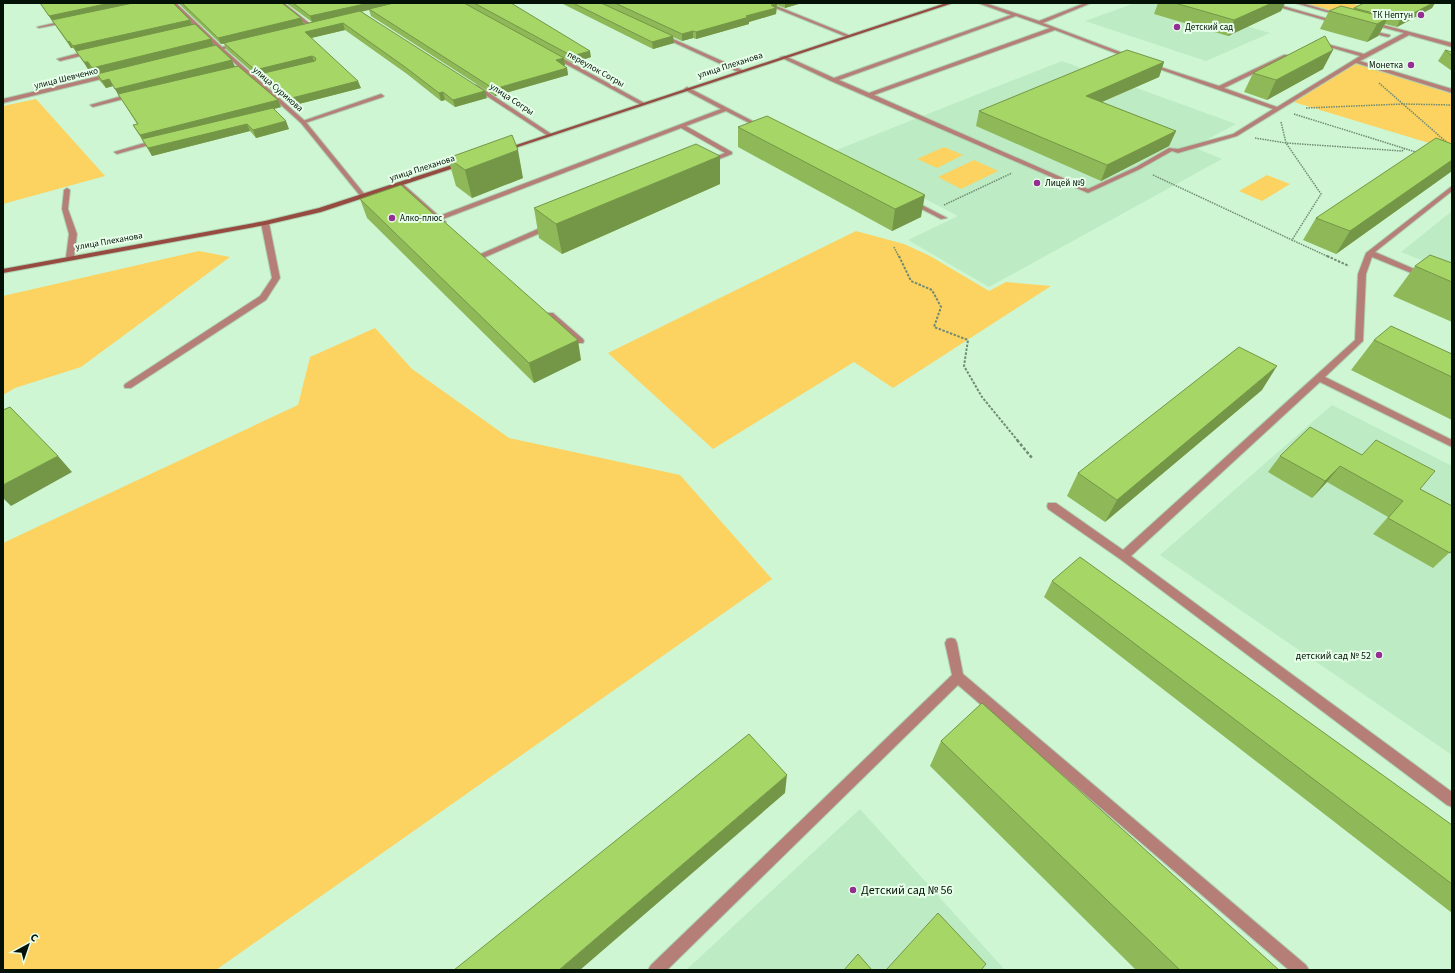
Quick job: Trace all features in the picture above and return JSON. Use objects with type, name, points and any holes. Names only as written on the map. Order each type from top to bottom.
[{"type":"main road","name":"улица Плеханова","points":[[498,152],[740,71],[951,3]]},
{"type":"main road","name":"улица Плеханова","points":[[3,271],[265,223],[322,210],[468,162]]},
{"type":"street","name":"улица Сурикова","points":[[173,3],[242,70],[303,122],[364,197]]},
{"type":"street","points":[[281,3],[311,26]]},
{"type":"street","points":[[765,3],[849,36]]},
{"type":"street","points":[[980,3],[1055,28],[1136,59]]},
{"type":"street","points":[[1038,23],[1089,3]]},
{"type":"street","points":[[1267,3],[1343,24]]},
{"type":"street","points":[[1297,3],[1347,16]]},
{"type":"street","points":[[833,80],[1015,15]]},
{"type":"street","points":[[39,27],[76,20]]},
{"type":"street","points":[[1369,22],[1452,45]]},
{"type":"street","points":[[304,28],[319,24]]},
{"type":"street","points":[[190,30],[198,28]]},
{"type":"street","points":[[868,95],[1055,28]]},
{"type":"street","points":[[1365,30],[1388,36]]},
{"type":"street","points":[[657,32],[740,71]]},
{"type":"street","points":[[783,57],[1088,191],[1138,168],[1171,149],[1178,151],[1235,135],[1278,110],[1355,60],[1410,33]]},
{"type":"street","points":[[1309,45],[1316,42],[1364,56]]},
{"type":"street","points":[[197,54],[243,43]]},
{"type":"street","points":[[60,59],[98,50]]},
{"type":"street","name":"переулок Согры","points":[[547,52],[643,104]]},
{"type":"street","points":[[1218,89],[1295,52]]},
{"type":"street","points":[[1355,60],[1452,91]]},
{"type":"street","points":[[1144,62],[1278,110]]},
{"type":"street","points":[[234,71],[242,70]]},
{"type":"street","name":"улица Шевченко","points":[[3,101],[120,73]]},
{"type":"street","points":[[255,80],[263,78]]},
{"type":"street","name":"улица Согры","points":[[470,83],[550,134]]},
{"type":"street","points":[[687,89],[768,130]]},
{"type":"street","points":[[92,105],[137,94]]},
{"type":"street","points":[[303,122],[381,96]]},
{"type":"street","points":[[280,111],[288,109]]},
{"type":"street","points":[[438,218],[726,109]]},
{"type":"street","points":[[681,126],[730,152],[701,165]]},
{"type":"street","points":[[117,152],[163,140]]},
{"type":"street","points":[[401,185],[448,228]]},
{"type":"street","points":[[1124,556],[1319,378],[1362,343],[1362,271],[1370,253],[1452,188]]},
{"type":"street","points":[[67,190],[65,209],[73,234],[70,258]]},
{"type":"street","points":[[908,201],[943,218]]},
{"type":"street","points":[[128,386],[263,298],[276,278],[265,223]]},
{"type":"street","points":[[480,256],[554,226]]},
{"type":"street","points":[[1370,253],[1432,278]]},
{"type":"street","points":[[545,311],[580,341]]},
{"type":"street","points":[[1319,378],[1452,444]]},
{"type":"street","points":[[1052,506],[1124,556],[1452,800]]},
{"type":"street","points":[[951,643],[958,677],[1301,970]]},
{"type":"street","points":[[656,970],[958,677]]},
{"type":"path","points":[[1355,60],[1452,147]]},
{"type":"path","points":[[1278,110],[1403,104],[1452,106]]},
{"type":"path","points":[[1278,110],[1286,143],[1321,194],[1292,240]]},
{"type":"path","points":[[1278,110],[1420,153]]},
{"type":"path","points":[[1235,135],[1286,143],[1402,151],[1405,148]]},
{"type":"path","points":[[940,207],[1029,165]]},
{"type":"path","points":[[1159,178],[1362,271]]},
{"type":"path","points":[[894,247],[911,281],[932,290],[940,308],[934,327],[968,340],[964,366],[982,396],[1032,458]]},
{"type":"shaded area","name":"Детский сад","points":[[1135,3],[1169,3],[1270,33],[1206,61],[1085,21]]},
{"type":"shaded area","points":[[1303,3],[1350,3],[1362,6],[1374,22]]},
{"type":"shaded area","name":"Лицей №9","points":[[1062,61],[1236,124],[1193,147],[1222,159],[989,287],[908,240],[958,216],[834,151]]},
{"type":"shaded area","points":[[1357,63],[1452,94],[1452,150],[1287,100]]},
{"type":"shaded area","points":[[36,99],[105,176],[3,204],[3,106]]},
{"type":"shaded area","points":[[944,147],[963,155],[937,168],[917,159]]},
{"type":"shaded area","points":[[974,160],[998,171],[961,189],[938,177]]},
{"type":"shaded area","points":[[1267,175],[1290,184],[1262,201],[1239,191]]},
{"type":"shaded area","points":[[1452,211],[1452,272],[1401,252]]},
{"type":"shaded area","points":[[856,231],[904,244],[930,256],[989,291],[1006,282],[1051,286],[893,388],[854,362],[713,449],[608,353]]},
{"type":"shaded area","points":[[199,251],[230,257],[81,367],[15,388],[3,395],[3,296]]},
{"type":"shaded area","points":[[375,328],[412,369],[509,438],[680,475],[772,579],[216,970],[3,970],[3,543],[298,405],[310,357]]},
{"type":"shaded area","name":"детский сад № 52","points":[[1332,405],[1452,466],[1452,755],[1160,555]]},
{"type":"shaded area","name":"Детский сад № 56","points":[[860,809],[1005,970],[686,970]]},
{"type":"building","points":[[40,3],[110,3],[49,16]]},
{"type":"building","points":[[133,3],[173,3],[190,20],[73,46],[69,41],[68,42],[52,20]]},
{"type":"building","points":[[182,3],[282,3],[301,18],[218,38]]},
{"type":"building","points":[[293,3],[369,3],[310,16]]},
{"type":"building","points":[[394,3],[464,3],[564,58],[556,60],[567,68],[494,89],[369,9]]},
{"type":"building","points":[[474,3],[511,3],[590,51],[572,56]]},
{"type":"building","points":[[573,3],[601,3],[673,36],[652,42]]},
{"type":"building","points":[[615,3],[777,4],[771,5],[776,8],[746,16],[749,17],[696,32],[693,31],[682,34]]},
{"type":"building","points":[[1175,3],[1272,3],[1234,20]]},
{"type":"building","points":[[1364,3],[1433,3],[1400,20],[1354,8]]},
{"type":"building","points":[[1341,6],[1388,18],[1377,24],[1329,11]]},
{"type":"building","points":[[360,11],[485,91],[453,100],[443,92],[439,93],[343,23],[305,32],[358,81],[288,99],[260,74],[315,61],[316,58],[312,56],[255,70],[224,43]]},
{"type":"building","points":[[195,24],[211,39],[92,68],[88,62],[84,62],[76,51]]},
{"type":"building","points":[[1325,36],[1333,50],[1276,80],[1253,73]]},
{"type":"building","points":[[216,45],[232,60],[115,89],[109,79],[102,81],[97,74]]},
{"type":"building","points":[[1127,50],[1164,62],[1086,96],[1176,131],[1107,165],[979,111]]},
{"type":"building","points":[[1445,50],[1452,52],[1452,56]]},
{"type":"building","points":[[238,66],[278,100],[140,135],[133,125],[138,124],[118,94]]},
{"type":"building","points":[[273,108],[286,121],[253,130],[247,124],[148,148],[142,139]]},
{"type":"building","points":[[767,116],[925,195],[895,209],[738,127]]},
{"type":"building","points":[[512,135],[518,150],[465,170],[448,158]]},
{"type":"building","points":[[1436,138],[1452,144],[1452,160],[1350,231],[1316,218]]},
{"type":"building","points":[[696,144],[720,156],[556,224],[534,208]]},
{"type":"building","points":[[401,185],[578,340],[529,363],[360,199]]},
{"type":"building","points":[[1430,255],[1452,263],[1452,282],[1415,266]]},
{"type":"building","points":[[1391,326],[1452,354],[1452,377],[1374,340]]},
{"type":"building","points":[[1239,347],[1277,366],[1117,500],[1078,473]]},
{"type":"building","points":[[10,407],[58,456],[3,485],[3,410]]},
{"type":"building","points":[[1310,427],[1362,455],[1376,440],[1435,471],[1420,489],[1452,506],[1452,550],[1450,553],[1388,518],[1403,501],[1340,466],[1325,481],[1280,456]]},
{"type":"building","points":[[1080,557],[1452,825],[1452,884],[1052,581]]},
{"type":"building","points":[[982,703],[1279,970],[1180,970],[941,741]]},
{"type":"building","points":[[749,734],[787,775],[559,970],[454,970]]},
{"type":"building","points":[[938,913],[986,964],[981,970],[886,970]]},
{"type":"building","points":[[858,954],[872,970],[844,970]]},
{"type":"place","name":"ТК Нептун","points":[[1421,15]]},
{"type":"place","name":"Детский сад","points":[[1177,27]]},
{"type":"place","name":"Монетка","points":[[1411,65]]},
{"type":"place","name":"Лицей №9","points":[[1037,183]]},
{"type":"place","name":"Алко-плюс","points":[[392,218]]},
{"type":"place","name":"детский сад № 52","points":[[1379,655]]},
{"type":"place","name":"Детский сад № 56","points":[[853,890]]}]
